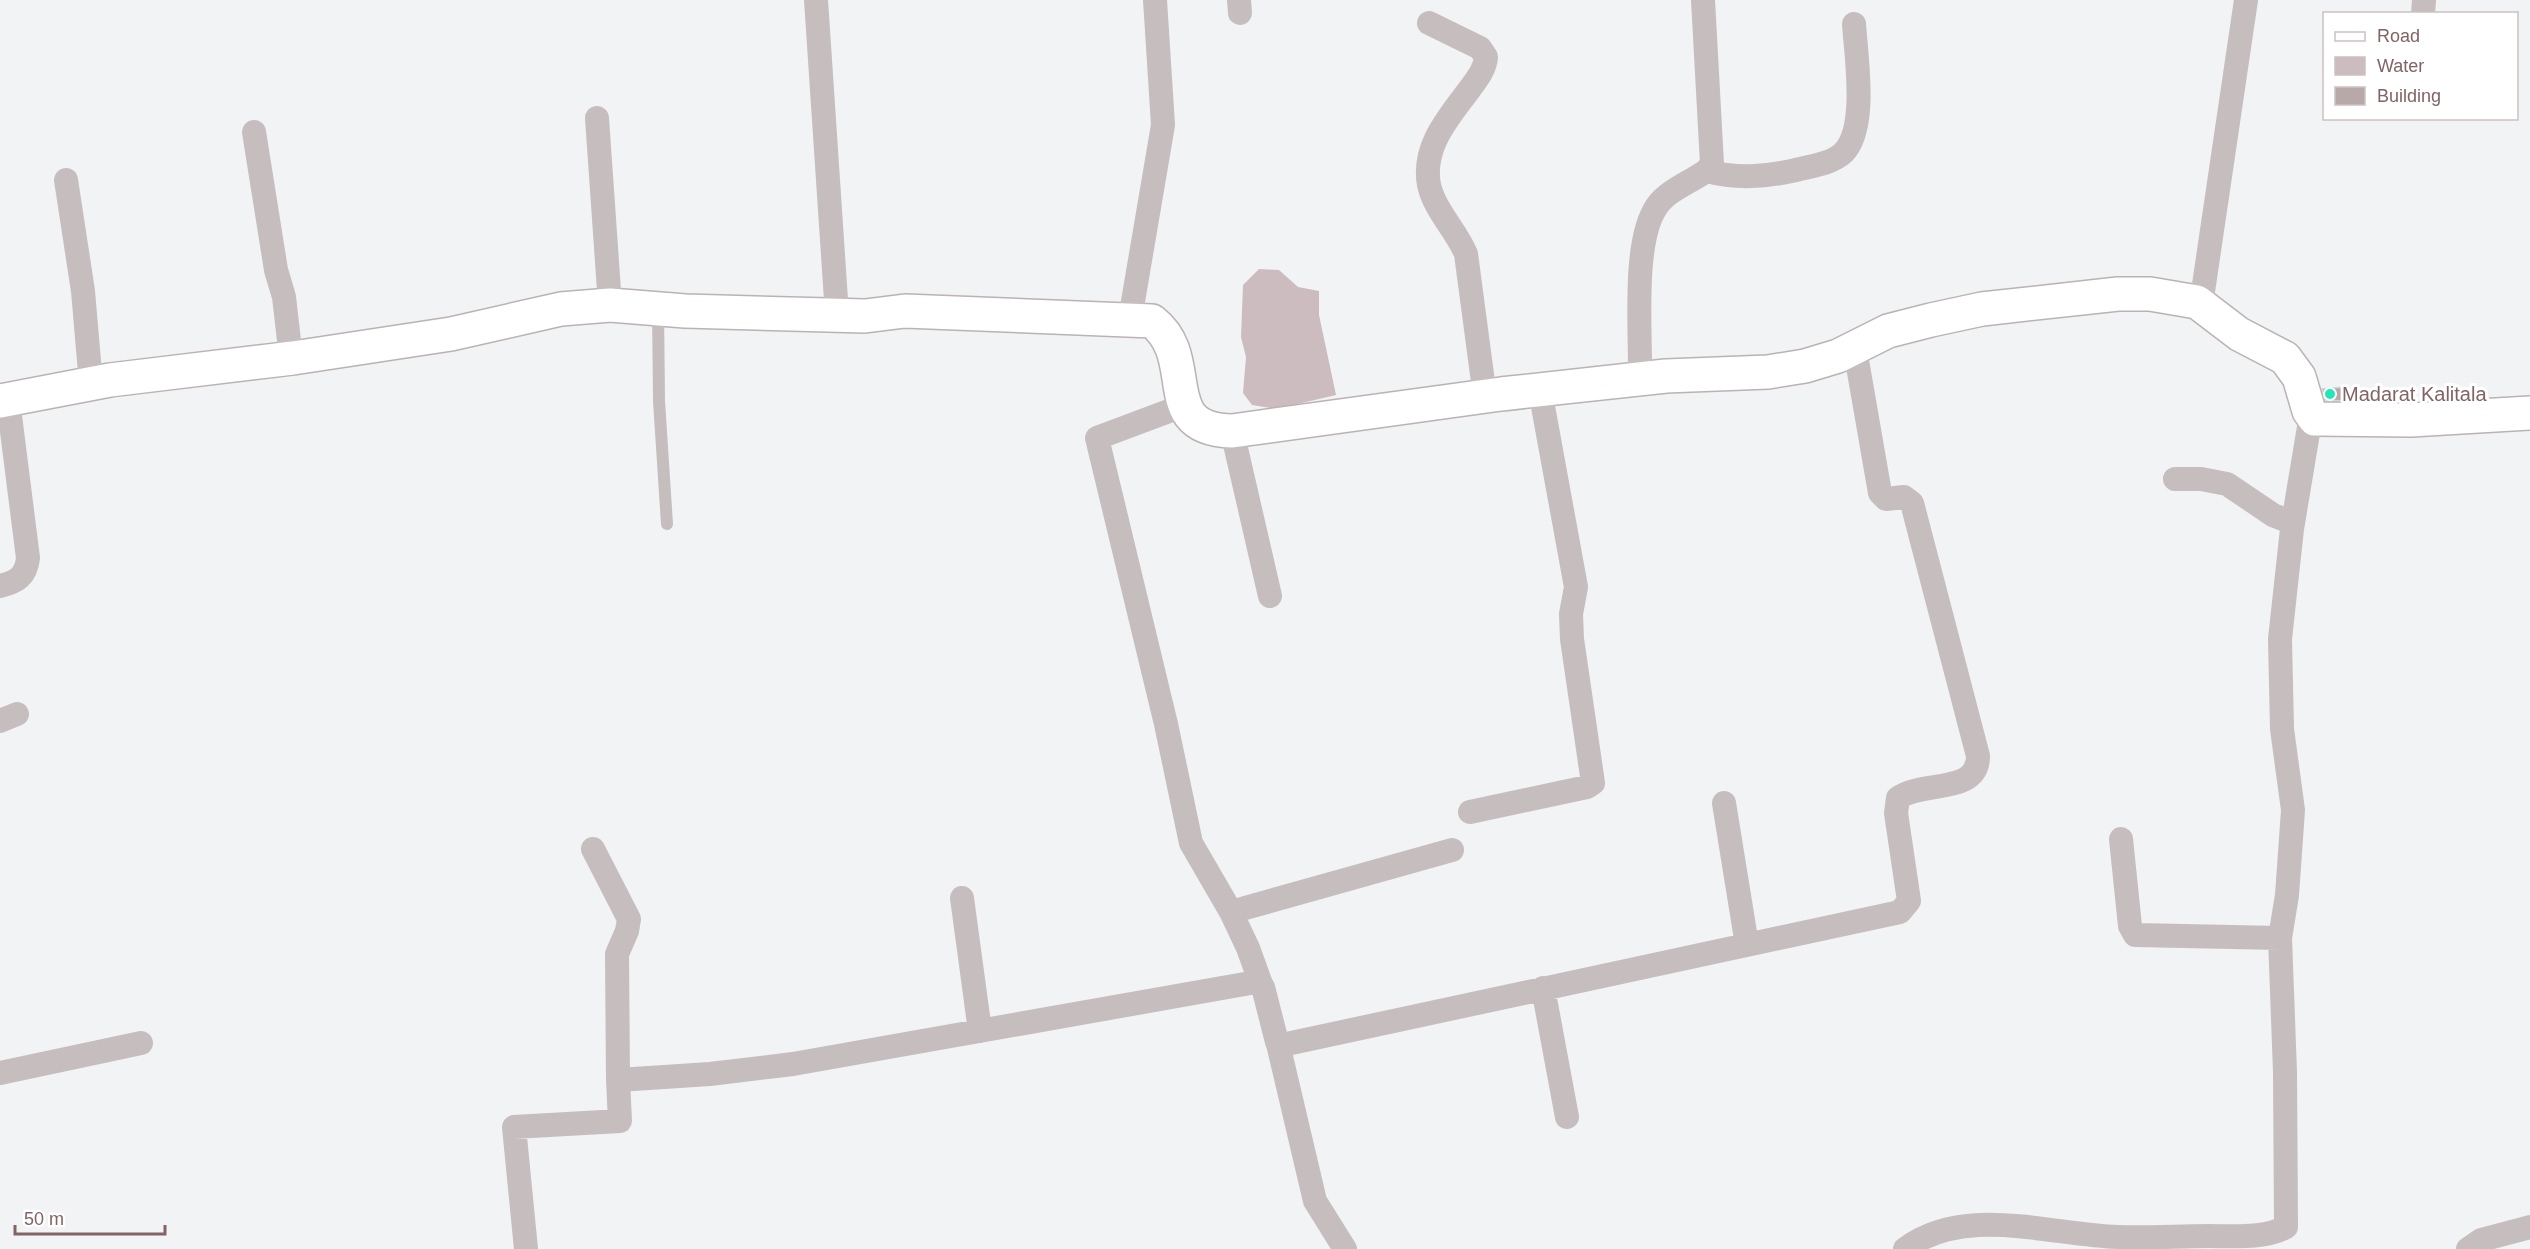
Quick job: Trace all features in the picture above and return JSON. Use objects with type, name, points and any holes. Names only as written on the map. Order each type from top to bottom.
[{"type":"main road","points":[[4,401],[91,384],[291,358],[450,334],[561,309],[610,305],[865,316],[905,310],[1152,321],[1161,328],[1170,342],[1185,405],[1193,420],[1203,428],[1233,431],[1540,390],[1640,379],[1768,372],[1804,366],[1855,349],[1888,331],[1982,309],[2040,301],[2150,294],[2178,297],[2201,305],[2239,334],[2285,358],[2299,377],[2311,415],[2315,419],[2411,420],[2530,413]]},
{"type":"street","points":[[816,0],[837,315]]},
{"type":"street","points":[[1130,319],[1163,125],[1155,0]]},
{"type":"street","points":[[1640,379],[1641,271],[1643,241],[1649,221],[1658,204],[1706,171],[1712,164],[1703,0]]},
{"type":"street","points":[[2201,305],[2246,0]]},
{"type":"street","points":[[1429,23],[1480,48],[1486,57],[1484,68],[1440,130],[1430,150],[1428,167],[1436,206],[1460,239],[1466,254],[1485,397]]},
{"type":"street","points":[[1706,171],[1746,177],[1773,175],[1827,161],[1842,154],[1854,135],[1857,114],[1854,24]]},
{"type":"street","points":[[597,118],[610,305]]},
{"type":"street","points":[[254,132],[276,270],[285,297],[291,358]]},
{"type":"street","points":[[66,180],[83,291],[91,384]]},
{"type":"street","points":[[1278,1044],[1900,912],[1906,907],[1909,901],[1896,813],[1898,798],[1911,792],[1968,779],[1977,769],[1976,742],[1915,512],[1908,498],[1886,499],[1880,493],[1855,349]]},
{"type":"street","points":[[1470,812],[1587,787],[1593,783],[1572,639],[1571,614],[1576,588],[1540,390]]},
{"type":"street","points":[[0,586],[18,580],[27,571],[28,558],[4,401]]},
{"type":"street","points":[[1185,405],[1097,438],[1166,724],[1191,843],[1231,912],[1248,948],[1278,1044],[1315,1201],[1345,1249]]},
{"type":"street","points":[[1905,1249],[1916,1240],[1944,1230],[1976,1226],[2039,1228],[2116,1243],[2233,1236],[2285,1239],[2287,1223],[2285,1072],[2280,938],[2287,895],[2293,810],[2282,729],[2280,639],[2293,523],[2311,415]]},
{"type":"street","points":[[1233,431],[1270,596]]},
{"type":"street","points":[[2175,479],[2201,479],[2228,484],[2273,515],[2293,523]]},
{"type":"street","points":[[1724,803],[1747,945]]},
{"type":"street","points":[[2121,839],[2130,926],[2135,935],[2280,938]]},
{"type":"street","points":[[526,1249],[514,1127],[620,1121],[616,975],[617,954],[627,931],[629,919],[593,849]]},
{"type":"street","points":[[1231,912],[1452,850]]},
{"type":"street","points":[[962,898],[980,1031]]},
{"type":"street","points":[[618,1080],[710,1074],[793,1064],[1256,982],[1261,984]]},
{"type":"street","points":[[1543,988],[1567,1117]]},
{"type":"street","points":[[0,1073],[69,1056],[141,1043]]},
{"type":"street","points":[[2468,1249],[2481,1240],[2530,1227]]},
{"type":"lane","points":[[658,308],[658,401],[667,524]]},
{"type":"water","points":[[1259,269],[1279,270],[1298,287],[1319,291],[1319,315],[1336,395],[1276,409],[1252,405],[1243,393],[1246,357],[1241,337],[1243,285]]},
{"type":"building","points":[[2344,387],[2346,401],[2325,400],[2322,389]]},
{"type":"place","name":"Madarat Kalitala","points":[[2330,394]]}]
